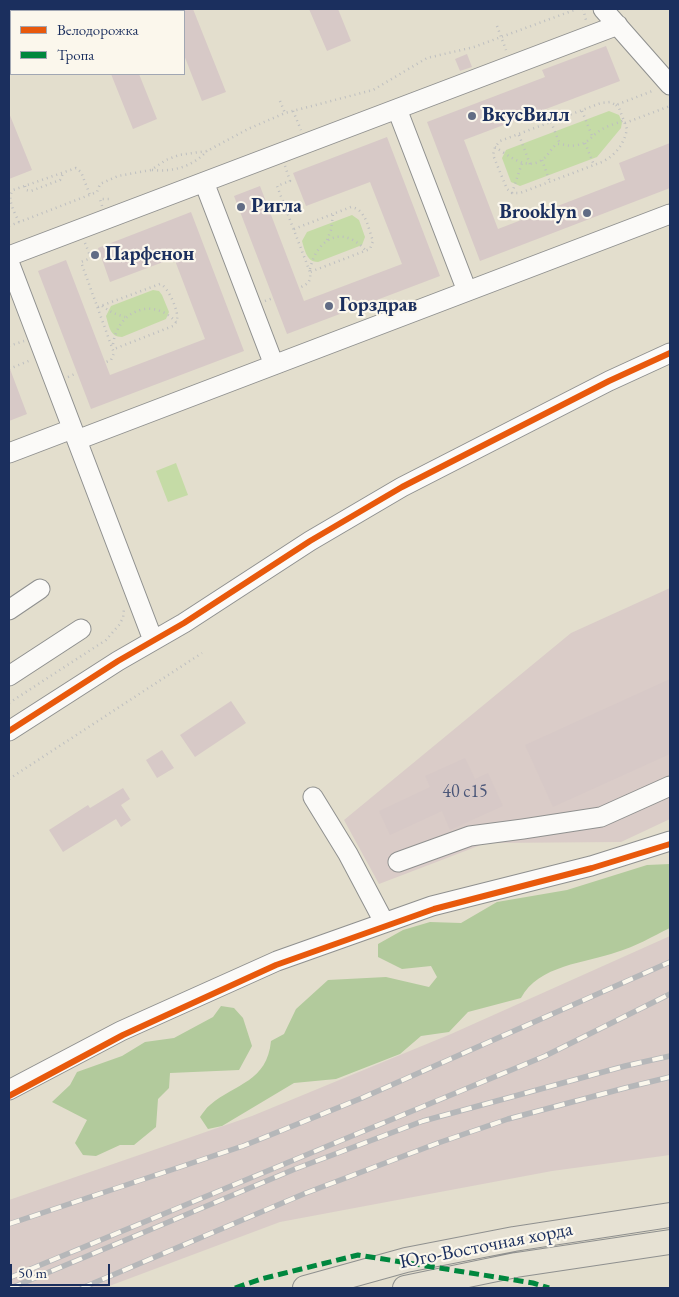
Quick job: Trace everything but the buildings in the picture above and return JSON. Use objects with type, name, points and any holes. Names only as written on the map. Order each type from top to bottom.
[{"type":"main road","name":"Юго-Восточная хорда","points":[[305,1288],[406,1260],[514,1239],[670,1215]]},
{"type":"main road","name":"Юго-Восточная хорда","points":[[405,1288],[516,1265],[670,1242]]},
{"type":"street","points":[[603,9],[670,84]]},
{"type":"street","points":[[9,256],[618,25]]},
{"type":"street","points":[[397,108],[467,291]]},
{"type":"street","points":[[204,182],[274,365]]},
{"type":"street","points":[[9,453],[75,434],[274,365],[670,214]]},
{"type":"street","points":[[9,262],[153,640]]},
{"type":"street","points":[[9,731],[118,661],[184,623],[310,541],[402,487],[600,386],[670,353]]},
{"type":"street","points":[[9,610],[40,589]]},
{"type":"street","points":[[9,676],[81,629]]},
{"type":"street","points":[[398,862],[470,836],[601,817],[670,786]]},
{"type":"street","points":[[313,797],[348,854],[384,922]]},
{"type":"street","points":[[9,1090],[122,1031],[277,960],[432,906],[590,866],[670,841]]},
{"type":"street","points":[[9,1076],[25,1079],[37,1075]]},
{"type":"path","points":[[100,199],[97,192],[100,184],[112,178],[151,170],[168,171],[185,167],[195,162],[207,151],[254,126],[293,110],[373,90],[427,58],[474,48],[577,9]]},
{"type":"path","points":[[497,26],[512,65]]},
{"type":"path","points":[[616,105],[627,129],[617,152],[608,159],[520,193],[512,193],[505,186],[493,155],[495,147],[500,141],[582,110],[606,102],[616,105],[670,84]]},
{"type":"path","points":[[280,101],[285,114]]},
{"type":"path","points":[[495,147],[522,163],[530,164],[542,160],[552,148],[560,144],[571,146],[585,143],[605,128],[670,106]]},
{"type":"path","points":[[293,110],[306,143]]},
{"type":"path","points":[[582,110],[592,138]]},
{"type":"path","points":[[552,122],[560,144]]},
{"type":"path","points":[[519,134],[530,164]]},
{"type":"path","points":[[585,143],[594,165]]},
{"type":"path","points":[[151,170],[166,160],[179,155],[207,151]]},
{"type":"path","points":[[542,160],[550,182]]},
{"type":"path","points":[[512,193],[522,163]]},
{"type":"path","points":[[19,222],[10,196],[13,190],[73,168],[79,169],[90,195]]},
{"type":"path","points":[[25,186],[26,190],[32,191],[60,180],[64,171]]},
{"type":"path","points":[[290,181],[277,186],[310,271]]},
{"type":"path","points":[[9,226],[97,192]]},
{"type":"path","points":[[294,229],[351,207],[362,211],[373,241],[370,249],[310,271]]},
{"type":"path","points":[[299,288],[309,282],[310,271],[317,250],[326,241],[331,230],[333,214]]},
{"type":"path","points":[[326,241],[338,237],[350,239],[356,241],[366,251]]},
{"type":"path","points":[[89,252],[91,258],[80,262],[113,347]]},
{"type":"path","points":[[98,307],[160,284],[167,288],[177,315],[173,326],[113,347]]},
{"type":"path","points":[[102,306],[113,313],[125,317]]},
{"type":"path","points":[[106,362],[113,358],[115,333],[125,317],[140,310],[156,310],[167,314],[176,322]]},
{"type":"path","points":[[9,369],[44,355]]},
{"type":"path","points":[[9,703],[106,640],[120,625],[124,609]]},
{"type":"path","points":[[9,779],[202,653]]},
{"type":"shaded area","points":[[670,588],[670,819],[621,842],[486,843],[379,884],[344,820],[571,633]]},
{"type":"shaded area","points":[[670,936],[670,1155],[552,1171],[280,1222],[104,1288],[9,1288],[9,1200],[252,1116],[451,1034]]},
{"type":"green space","points":[[609,111],[619,115],[622,122],[621,128],[597,157],[520,186],[511,182],[502,158],[506,150]]},
{"type":"green space","points":[[352,215],[359,220],[365,237],[362,245],[318,262],[311,260],[305,252],[302,241],[307,232]]},
{"type":"green space","points":[[153,290],[159,291],[162,295],[169,312],[166,319],[122,337],[112,333],[106,316],[111,306]]},
{"type":"green space","points":[[176,463],[188,495],[168,502],[156,471]]},
{"type":"green space","points":[[670,864],[670,928],[624,950],[551,972],[539,978],[521,998],[468,1012],[449,1032],[421,1036],[400,1054],[336,1079],[294,1083],[222,1126],[208,1129],[200,1117],[210,1105],[257,1073],[268,1055],[271,1041],[284,1034],[296,1009],[328,980],[386,977],[429,987],[437,977],[431,966],[402,969],[378,957],[378,944],[403,930],[430,922],[461,923],[497,902],[567,890],[647,865]]},
{"type":"green space","points":[[221,1006],[234,1008],[243,1018],[252,1046],[239,1070],[170,1073],[169,1088],[158,1099],[156,1127],[134,1145],[120,1145],[96,1156],[83,1155],[75,1143],[87,1120],[52,1102],[70,1085],[77,1072],[122,1056],[145,1042],[174,1038],[213,1017]]},
{"type":"railway","points":[[9,1224],[243,1146],[362,1098],[670,962]]},
{"type":"railway","points":[[9,1278],[545,1056],[670,994]]},
{"type":"railway","points":[[11,1288],[295,1169],[423,1121],[625,1066],[670,1056]]},
{"type":"railway","points":[[82,1288],[306,1193],[438,1143],[508,1119],[670,1077]]},
{"type":"marked path","points":[[235,1288],[261,1279],[358,1255],[533,1283],[549,1288]]},
{"type":"cycle path","points":[[9,731],[118,661],[184,623],[310,541],[402,487],[609,381],[670,353]]},
{"type":"cycle path","points":[[9,1096],[123,1035],[276,965],[434,909],[592,868],[670,844]]},
{"type":"place","name":"ВкусВилл","points":[[472,116]]},
{"type":"place","name":"Ригла","points":[[241,207]]},
{"type":"place","name":"Brooklyn","points":[[587,213]]},
{"type":"place","name":"Парфенон","points":[[95,255]]},
{"type":"place","name":"Горздрав","points":[[329,306]]}]
